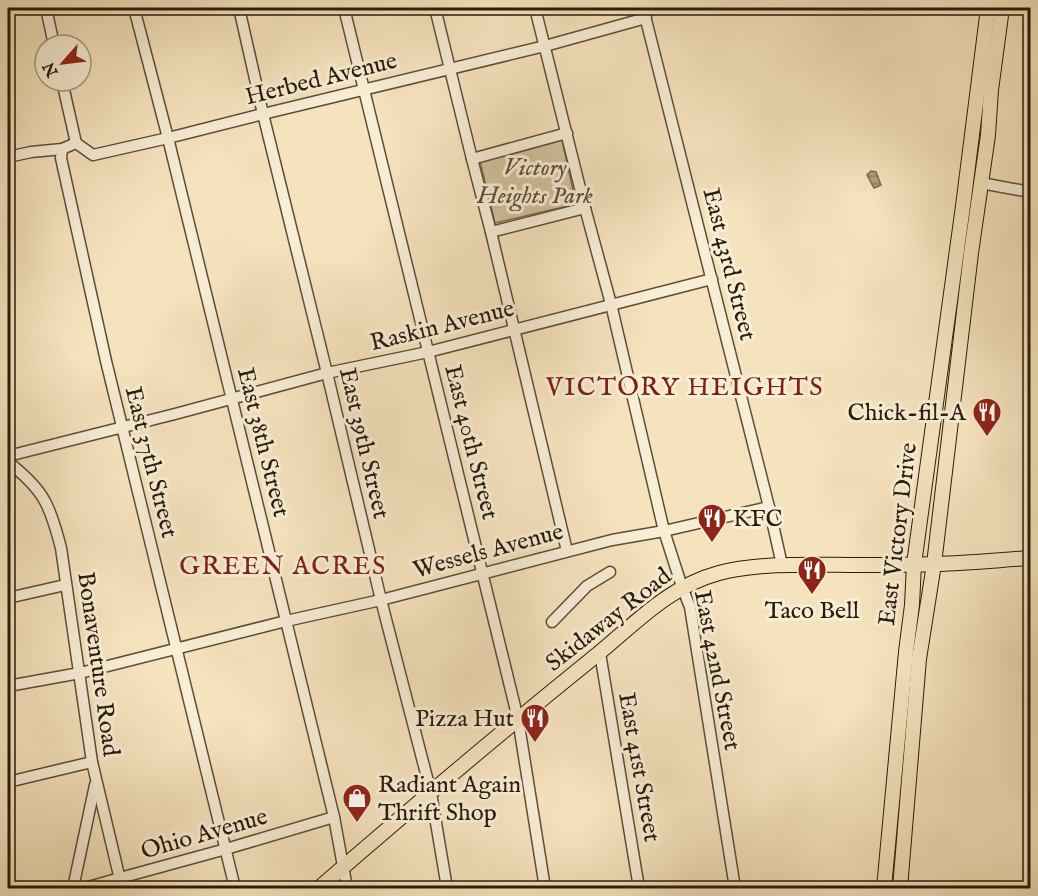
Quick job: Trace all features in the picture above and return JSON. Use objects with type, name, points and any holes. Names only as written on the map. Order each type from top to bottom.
[{"type":"main road","name":"East Victory Drive","points":[[900,888],[919,659],[934,564],[988,135],[988,8]]},
{"type":"main road","name":"East Victory Drive","points":[[884,888],[914,564],[963,206],[987,62],[1002,8]]},
{"type":"main road","name":"Skidaway Road","points":[[320,888],[657,603],[693,581],[720,572],[743,568],[934,564],[1030,558]]},
{"type":"street","points":[[46,8],[51,33]]},
{"type":"street","name":"East 38th Street","points":[[134,8],[168,138],[334,817],[346,888]]},
{"type":"street","name":"East 39th Street","points":[[239,8],[381,600],[431,793],[447,888]]},
{"type":"street","name":"East 40th Street","points":[[344,8],[518,719],[546,888]]},
{"type":"street","points":[[435,8],[567,551]]},
{"type":"street","name":"East 42nd Street","points":[[535,8],[611,304],[664,531],[690,607],[735,888]]},
{"type":"street","name":"Herbed Avenue","points":[[76,143],[93,155],[168,138],[544,46],[644,13]]},
{"type":"street","name":"East 43rd Street","points":[[644,13],[782,566]]},
{"type":"street","points":[[8,157],[62,149],[76,143],[65,93]]},
{"type":"street","points":[[472,159],[567,133]]},
{"type":"street","name":"East 37th Street","points":[[62,149],[61,158],[105,361],[235,888]]},
{"type":"street","points":[[981,183],[1030,192]]},
{"type":"street","points":[[491,232],[585,208]]},
{"type":"street","name":"Raskin Avenue","points":[[8,456],[327,373],[428,352],[712,279]]},
{"type":"street","name":"Bonaventure Road","points":[[8,462],[38,490],[47,504],[61,548],[96,781],[73,888]]},
{"type":"street","name":"Wessels Avenue","points":[[8,686],[80,673],[482,575],[612,540],[664,531],[769,507]]},
{"type":"street","points":[[552,622],[587,585],[610,572]]},
{"type":"street","points":[[8,598],[65,585]]},
{"type":"street","name":"East 41st Street","points":[[600,653],[639,888]]},
{"type":"street","points":[[8,782],[92,762]]},
{"type":"street","points":[[96,781],[121,883]]},
{"type":"street","name":"Ohio Avenue","points":[[85,888],[121,883],[334,817]]},
{"type":"green space","name":"Victory Heights Park","points":[[562,140],[576,204],[495,223],[480,161]]},
{"type":"shaded area","points":[[871,171],[876,172],[881,185],[874,188],[867,175]]},
{"type":"place","name":"Chick-fil-A","points":[[987,438]]},
{"type":"place","name":"KFC","points":[[712,544]]},
{"type":"place","name":"Taco Bell","points":[[812,596]]},
{"type":"place","name":"Pizza Hut","points":[[535,744]]},
{"type":"place","name":"Radiant Again Thrift Shop","points":[[357,824]]},
{"type":"district","name":"VICTORY HEIGHTS","points":[[685,386]]},
{"type":"district","name":"GREEN ACRES","points":[[283,565]]}]
